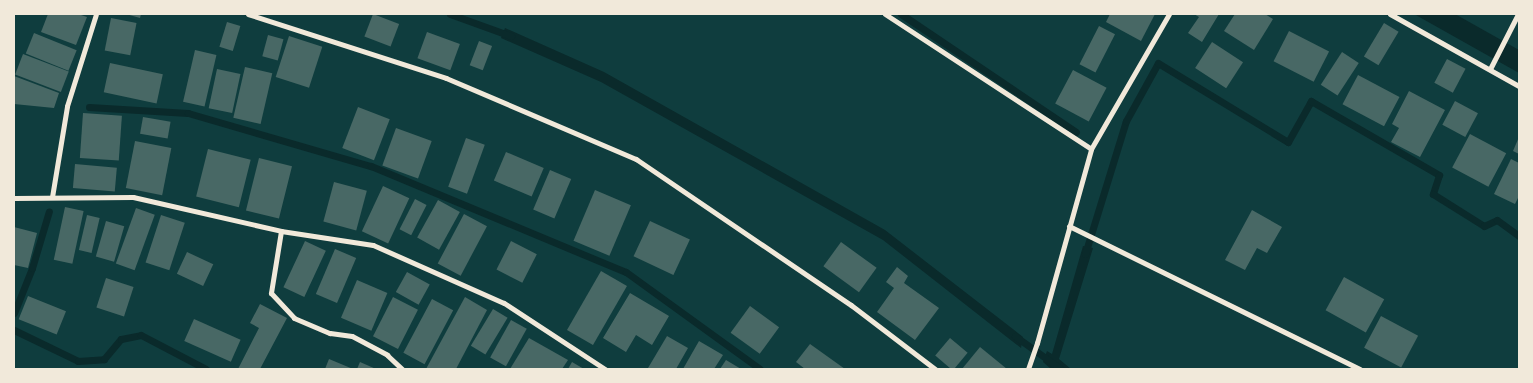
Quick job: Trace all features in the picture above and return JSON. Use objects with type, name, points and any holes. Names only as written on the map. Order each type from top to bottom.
[{"type":"street","points":[[52,197],[67,106],[96,14]]},
{"type":"street","points":[[248,14],[446,78],[636,159],[851,305],[935,369]]},
{"type":"street","points":[[885,14],[1091,149]]},
{"type":"street","points":[[1028,369],[1038,342],[1091,149],[1169,14]]},
{"type":"street","points":[[1390,14],[1519,86]]},
{"type":"street","points":[[1490,69],[1518,14]]},
{"type":"street","points":[[14,198],[133,197],[281,231],[373,245],[504,304],[605,369]]},
{"type":"street","points":[[1069,226],[1360,369]]},
{"type":"street","points":[[281,231],[271,293],[294,318],[330,333],[352,336],[387,355],[402,369]]},
{"type":"water","points":[[1414,14],[1455,14],[1519,50],[1519,73]]},
{"type":"water","points":[[505,28],[604,72],[885,230],[1023,337],[1021,348],[883,240],[601,82],[501,38]]},
{"type":"water","points":[[1083,246],[1093,248],[1059,359],[1071,369],[1051,369],[1043,362],[1047,351],[1052,354]]},
{"type":"building","points":[[48,14],[78,14],[87,17],[76,45],[41,32]]},
{"type":"building","points":[[126,14],[141,14],[140,18]]},
{"type":"building","points":[[373,14],[399,24],[391,46],[364,36]]},
{"type":"building","points":[[1110,14],[1155,14],[1141,41],[1106,22]]},
{"type":"building","points":[[1194,14],[1219,14],[1202,42],[1188,33],[1199,17]]},
{"type":"building","points":[[1235,14],[1265,14],[1273,19],[1254,50],[1224,31]]},
{"type":"building","points":[[111,18],[137,23],[130,55],[105,50]]},
{"type":"building","points":[[227,22],[240,26],[233,51],[219,47]]},
{"type":"building","points":[[1384,23],[1399,32],[1378,65],[1364,56]]},
{"type":"building","points":[[1099,26],[1115,34],[1096,72],[1079,64]]},
{"type":"building","points":[[1289,31],[1329,51],[1314,82],[1274,61]]},
{"type":"building","points":[[427,32],[460,44],[450,70],[417,58]]},
{"type":"building","points":[[34,33],[77,50],[68,71],[26,53]]},
{"type":"building","points":[[268,35],[283,39],[278,60],[262,56]]},
{"type":"building","points":[[289,36],[322,47],[309,88],[276,77]]},
{"type":"building","points":[[479,41],[492,46],[483,70],[470,65]]},
{"type":"building","points":[[1212,42],[1243,62],[1226,88],[1195,68]]},
{"type":"building","points":[[195,50],[216,55],[205,107],[183,102]]},
{"type":"building","points":[[1342,52],[1359,63],[1338,96],[1321,85]]},
{"type":"building","points":[[23,54],[69,72],[61,92],[15,75]]},
{"type":"building","points":[[1447,59],[1466,69],[1453,93],[1434,83]]},
{"type":"building","points":[[110,63],[163,74],[157,104],[104,92]]},
{"type":"building","points":[[245,67],[272,73],[261,124],[233,118]]},
{"type":"building","points":[[217,69],[240,74],[232,113],[209,108]]},
{"type":"building","points":[[1073,70],[1107,88],[1089,121],[1055,104]]},
{"type":"building","points":[[1358,75],[1399,97],[1384,126],[1343,104]]},
{"type":"building","points":[[14,76],[59,93],[54,108],[14,104]]},
{"type":"building","points":[[1409,91],[1445,110],[1420,157],[1391,142],[1399,128],[1392,124]]},
{"type":"building","points":[[1455,101],[1478,113],[1465,137],[1442,125]]},
{"type":"building","points":[[358,107],[390,119],[374,160],[342,148]]},
{"type":"building","points":[[83,113],[122,116],[119,161],[80,158]]},
{"type":"building","points":[[143,117],[171,122],[168,139],[140,134]]},
{"type":"building","points":[[396,128],[432,141],[418,179],[382,166]]},
{"type":"building","points":[[1470,134],[1506,153],[1488,187],[1452,168]]},
{"type":"building","points":[[1519,137],[1519,154],[1513,151]]},
{"type":"building","points":[[466,138],[485,145],[467,194],[448,187]]},
{"type":"building","points":[[135,141],[171,148],[162,195],[126,188]]},
{"type":"building","points":[[208,149],[251,160],[239,207],[196,197]]},
{"type":"building","points":[[506,152],[544,168],[532,197],[494,181]]},
{"type":"building","points":[[259,158],[292,166],[279,219],[246,210]]},
{"type":"building","points":[[1511,159],[1519,163],[1519,196],[1515,204],[1494,194]]},
{"type":"building","points":[[75,164],[117,168],[115,192],[73,188]]},
{"type":"building","points":[[550,170],[571,179],[554,219],[533,210]]},
{"type":"building","points":[[334,182],[367,191],[356,230],[323,222]]},
{"type":"building","points":[[383,186],[409,198],[388,244],[362,231]]},
{"type":"building","points":[[595,190],[631,205],[609,256],[574,241]]},
{"type":"building","points":[[415,199],[427,205],[411,235],[400,229]]},
{"type":"building","points":[[438,200],[460,212],[439,250],[417,238]]},
{"type":"building","points":[[65,207],[84,211],[72,264],[54,260]]},
{"type":"building","points":[[136,208],[155,215],[135,270],[116,263]]},
{"type":"building","points":[[1252,210],[1282,227],[1267,253],[1257,248],[1245,270],[1225,260]]},
{"type":"building","points":[[464,214],[487,226],[461,276],[438,263]]},
{"type":"building","points":[[87,215],[100,218],[92,253],[79,250]]},
{"type":"building","points":[[161,215],[185,223],[169,270],[146,263]]},
{"type":"building","points":[[106,221],[124,226],[114,262],[96,257]]},
{"type":"building","points":[[650,221],[690,240],[673,275],[634,256]]},
{"type":"building","points":[[14,227],[37,233],[28,268],[14,265]]},
{"type":"building","points":[[305,241],[326,251],[304,297],[283,287]]},
{"type":"building","points":[[511,241],[537,254],[522,283],[496,270]]},
{"type":"building","points":[[841,242],[877,268],[859,292],[823,266]]},
{"type":"building","points":[[335,249],[356,258],[337,303],[316,294]]},
{"type":"building","points":[[187,252],[213,264],[203,286],[177,274]]},
{"type":"building","points":[[897,267],[908,276],[904,283],[939,308],[915,340],[877,312],[894,288],[886,282]]},
{"type":"building","points":[[601,271],[627,286],[593,345],[567,330]]},
{"type":"building","points":[[407,272],[430,285],[419,305],[396,292]]},
{"type":"building","points":[[1344,277],[1384,299],[1366,333],[1326,310]]},
{"type":"building","points":[[106,278],[134,287],[124,316],[96,307]]},
{"type":"building","points":[[357,280],[387,293],[371,331],[341,318]]},
{"type":"building","points":[[630,293],[669,316],[652,345],[636,335],[626,352],[603,338]]},
{"type":"building","points":[[28,296],[66,311],[57,335],[19,319]]},
{"type":"building","points":[[393,297],[418,310],[398,349],[373,336]]},
{"type":"building","points":[[465,297],[487,310],[456,369],[426,369]]},
{"type":"building","points":[[432,299],[453,310],[425,364],[403,353]]},
{"type":"building","points":[[260,304],[287,318],[260,369],[238,369],[259,328],[250,323]]},
{"type":"building","points":[[750,306],[779,327],[760,354],[731,333]]},
{"type":"building","points":[[493,309],[508,318],[485,355],[471,346]]},
{"type":"building","points":[[1381,316],[1418,336],[1401,368],[1364,348]]},
{"type":"building","points":[[194,319],[241,340],[231,362],[184,341]]},
{"type":"building","points":[[511,320],[527,329],[506,366],[490,358]]},
{"type":"building","points":[[667,336],[688,348],[676,369],[648,368]]},
{"type":"building","points":[[529,338],[568,360],[562,369],[510,369]]},
{"type":"building","points":[[950,338],[968,353],[954,369],[951,369],[935,356]]},
{"type":"building","points":[[699,341],[723,355],[714,369],[683,369]]},
{"type":"building","points":[[810,344],[845,369],[805,369],[796,362]]},
{"type":"building","points":[[980,347],[1007,369],[962,369]]},
{"type":"building","points":[[329,359],[353,369],[325,369]]},
{"type":"building","points":[[726,360],[741,369],[720,369]]},
{"type":"building","points":[[360,362],[376,369],[357,369]]},
{"type":"building","points":[[572,362],[584,369],[568,369]]},
{"type":"waterway","points":[[450,14],[511,36]]},
{"type":"waterway","points":[[901,14],[1076,132]]},
{"type":"waterway","points":[[1085,254],[1126,121],[1158,63],[1288,142],[1311,101],[1439,175],[1433,194],[1484,226],[1497,220],[1519,236]]},
{"type":"waterway","points":[[89,107],[188,113],[371,166],[626,272],[760,369]]},
{"type":"waterway","points":[[14,313],[32,268],[49,211]]},
{"type":"waterway","points":[[14,330],[78,361],[104,359],[121,339],[141,335],[206,369]]},
{"type":"waterway","points":[[1015,336],[1061,369]]}]
